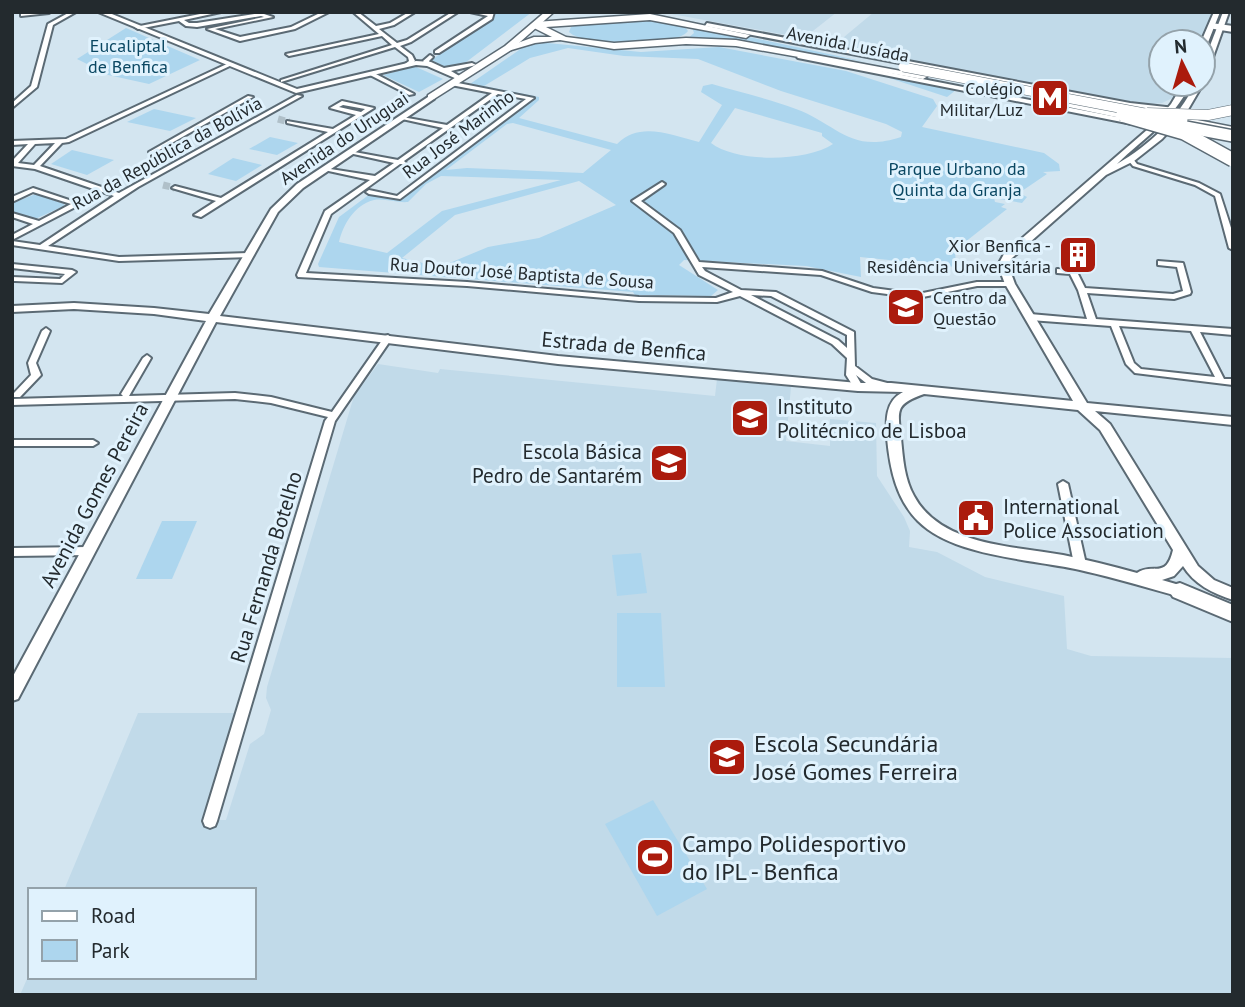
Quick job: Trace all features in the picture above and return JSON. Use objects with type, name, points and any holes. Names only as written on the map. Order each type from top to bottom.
[{"type":"highway","points":[[1216,27],[1233,29]]},
{"type":"highway","points":[[1140,112],[1208,115],[1233,110]]},
{"type":"highway","points":[[1121,115],[1184,133],[1233,160]]},
{"type":"highway","points":[[1180,591],[1233,614]]},
{"type":"main road","points":[[431,97],[508,48],[551,12],[552,17],[558,19],[583,20]]},
{"type":"main road","points":[[535,26],[539,14]]},
{"type":"main road","points":[[455,82],[472,65],[539,14]]},
{"type":"main road","name":"Avenida Lusíada","points":[[535,26],[628,16],[707,25],[851,62],[1233,136]]},
{"type":"main road","points":[[579,41],[569,35],[567,30],[575,24],[594,19]]},
{"type":"main road","points":[[667,19],[684,24],[690,32],[683,38],[667,43]]},
{"type":"main road","points":[[516,33],[535,26]]},
{"type":"main road","name":"Avenida Lusíada","points":[[535,26],[553,35],[579,41],[629,47],[708,41],[768,47],[1233,130]]},
{"type":"main road","points":[[508,48],[534,40],[579,41]]},
{"type":"street","points":[[30,12],[23,15],[64,15]]},
{"type":"street","points":[[12,106],[34,87],[51,24],[74,12]]},
{"type":"street","points":[[101,12],[279,81],[300,92],[316,95],[321,92],[318,88],[429,60],[455,82]]},
{"type":"street","points":[[138,27],[219,12]]},
{"type":"street","points":[[200,25],[240,39],[296,26],[327,12]]},
{"type":"street","points":[[355,12],[412,59],[408,64]]},
{"type":"street","points":[[376,28],[392,24],[413,12]]},
{"type":"street","points":[[279,81],[410,40],[456,12]]},
{"type":"street","points":[[472,12],[492,13]]},
{"type":"street","points":[[1216,27],[1217,12]]},
{"type":"street","points":[[1216,27],[1226,12]]},
{"type":"street","points":[[437,52],[492,13]]},
{"type":"street","points":[[180,19],[188,24],[200,25],[261,14],[270,17],[210,29]]},
{"type":"street","points":[[707,25],[1130,105],[1184,111]]},
{"type":"street","points":[[289,54],[384,34]]},
{"type":"street","points":[[851,62],[1167,129]]},
{"type":"street","points":[[12,143],[59,142],[86,133],[230,64]]},
{"type":"street","points":[[439,69],[457,69],[472,65]]},
{"type":"street","name":"Avenida do Uruguai","points":[[372,74],[411,94]]},
{"type":"street","name":"Rua José Marinho","points":[[369,191],[398,198],[531,99],[455,82]]},
{"type":"street","name":"Rua da República da Bolívia","points":[[42,247],[118,195],[151,182],[300,92]]},
{"type":"street","points":[[404,163],[449,127],[501,93]]},
{"type":"street","points":[[325,223],[328,213],[404,163],[501,93]]},
{"type":"street","points":[[152,152],[250,97]]},
{"type":"street","name":"Avenida do Uruguai","points":[[215,317],[280,203],[431,97]]},
{"type":"street","points":[[1178,98],[1157,127],[1115,158],[1103,173],[1004,260],[1004,273],[1083,407],[1105,427],[1180,550],[1199,576],[1233,594]]},
{"type":"street","points":[[1103,173],[1131,160],[1167,129],[1184,111],[1191,98]]},
{"type":"street","points":[[198,215],[362,114]]},
{"type":"street","points":[[263,116],[278,119]]},
{"type":"street","points":[[404,118],[449,127]]},
{"type":"street","points":[[289,122],[335,131]]},
{"type":"street","points":[[36,167],[59,142]]},
{"type":"street","points":[[33,143],[13,164],[36,167],[118,195]]},
{"type":"street","points":[[351,152],[404,163]]},
{"type":"street","points":[[1131,160],[1136,166],[1208,189],[1218,195],[1233,248]]},
{"type":"street","points":[[1117,168],[1133,168],[1196,187],[1221,202]]},
{"type":"street","points":[[326,169],[379,180]]},
{"type":"street","points":[[325,223],[369,191],[379,180]]},
{"type":"street","points":[[662,184],[636,201],[677,232],[702,273],[835,342],[851,357]]},
{"type":"street","points":[[175,188],[221,200]]},
{"type":"street","points":[[12,200],[33,190],[77,204],[38,223],[12,240]]},
{"type":"street","points":[[12,215],[38,223]]},
{"type":"street","name":"Rua Doutor José Baptista de Sousa","points":[[325,223],[301,275],[440,282],[639,299],[717,300],[738,292]]},
{"type":"street","points":[[12,240],[119,259],[249,255]]},
{"type":"street","points":[[1082,290],[1174,297],[1187,292],[1180,265],[1161,263]]},
{"type":"street","points":[[696,264],[822,273],[872,290],[918,296],[977,284],[1010,284]]},
{"type":"street","points":[[12,266],[72,272],[62,281],[15,279]]},
{"type":"street","points":[[1060,271],[1073,272],[1092,320]]},
{"type":"street","points":[[738,292],[780,296],[851,334],[852,379],[858,387],[882,394],[893,410]]},
{"type":"street","points":[[754,300],[767,293]]},
{"type":"street","name":"Estrada de Benfica","points":[[12,309],[74,306],[215,317],[543,358],[858,387],[891,387],[1141,414],[1233,421]]},
{"type":"street","name":"Avenida Gomes Pereira","points":[[12,694],[215,317]]},
{"type":"street","points":[[1030,317],[1233,332]]},
{"type":"street","points":[[1114,323],[1130,363],[1138,371],[1233,382]]},
{"type":"street","points":[[1195,330],[1221,381]]},
{"type":"street","points":[[14,398],[36,375],[32,363],[46,331]]},
{"type":"street","name":"Rua Fernanda Botelho","points":[[210,821],[332,415],[388,338]]},
{"type":"street","points":[[835,342],[852,339]]},
{"type":"street","points":[[14,398],[121,401],[128,396],[147,358]]},
{"type":"street","points":[[852,368],[869,381],[891,387]]},
{"type":"street","points":[[934,391],[901,397],[893,410],[894,458],[904,490],[929,522],[948,537],[966,543],[1118,573],[1233,606]]},
{"type":"street","points":[[128,396],[254,397],[332,415]]},
{"type":"street","points":[[12,443],[93,443]]},
{"type":"street","points":[[1063,484],[1080,564]]},
{"type":"street","points":[[1118,573],[1164,576],[1176,567],[1180,550]]},
{"type":"street","points":[[12,552],[89,551]]},
{"type":"shaded area","points":[[660,12],[837,12],[804,38]]},
{"type":"shaded area","points":[[874,12],[1213,12],[1207,28],[1147,28],[1147,98],[1173,98],[1162,103],[1140,105],[832,47]]},
{"type":"shaded area","points":[[378,364],[438,373],[440,369],[715,396],[717,379],[791,387],[786,441],[830,446],[830,419],[876,423],[877,476],[904,517],[910,531],[909,547],[937,552],[985,577],[1064,596],[1067,649],[1091,656],[1233,658],[1233,995],[20,995],[28,977],[28,979],[256,979],[256,888],[65,888],[138,713],[241,713],[202,820],[226,820],[250,744],[264,734],[271,710],[266,698],[267,687],[354,396]]},
{"type":"green space","points":[[496,12],[532,12],[461,66],[448,68],[431,60],[494,18]]},
{"type":"green space","points":[[658,20],[684,26],[688,31],[680,37],[649,43],[592,41],[569,32],[571,27],[585,22]]},
{"type":"green space","points":[[692,27],[866,62],[750,43],[687,39],[694,33]]},
{"type":"green space","name":"Eucaliptal de Benfica","points":[[126,28],[200,60],[149,84],[90,71],[95,68],[77,59]]},
{"type":"green space","name":"Parque Urbano da Quinta da Granja","points":[[537,42],[641,52],[719,47],[846,71],[933,99],[937,106],[922,127],[1044,153],[1059,164],[1060,171],[1043,172],[1047,174],[1019,193],[1027,197],[1022,203],[994,198],[995,202],[1005,204],[1001,207],[1007,209],[955,250],[956,267],[860,257],[861,277],[806,266],[684,260],[679,265],[718,290],[711,296],[635,295],[633,292],[319,267],[339,217],[370,194],[401,200],[535,98],[470,84],[522,48]],"holes":[[[568,48],[624,56],[698,59],[781,91],[886,124],[902,132],[901,137],[884,141],[856,140],[796,109],[712,84],[703,86],[701,92],[722,105],[699,142],[666,133],[645,131],[626,137],[617,144],[519,118],[539,97],[484,86],[530,58]],[[735,108],[822,133],[822,136],[833,144],[806,154],[772,158],[737,154],[711,143]],[[513,123],[611,150],[583,173],[467,168],[446,170],[507,124]],[[441,176],[561,180],[442,211],[387,253],[339,242],[343,229],[361,206],[374,200],[408,202],[426,184]],[[579,181],[616,205],[539,238],[488,247],[440,267],[402,258],[455,215]]]},
{"type":"green space","points":[[411,67],[443,79],[419,92],[383,75]]},
{"type":"green space","points":[[877,74],[954,89],[956,90],[947,97]]},
{"type":"green space","points":[[154,109],[196,118],[170,131],[127,122]]},
{"type":"green space","points":[[270,137],[298,143],[277,155],[249,149]]},
{"type":"green space","points":[[72,150],[114,160],[87,175],[51,164]]},
{"type":"green space","points":[[233,158],[262,165],[236,181],[208,174]]},
{"type":"green space","points":[[36,194],[64,206],[33,220],[12,213],[12,203]]},
{"type":"green space","points":[[162,521],[197,521],[172,579],[136,579]]},
{"type":"green space","points":[[641,553],[647,593],[617,596],[612,555]]},
{"type":"green space","points":[[617,613],[661,613],[665,687],[617,687]]},
{"type":"green space","name":"Campo Polidesportivo do IPL - Benfica","points":[[653,800],[707,889],[657,916],[605,824]]},
{"type":"tunnel","points":[[278,119],[289,122]]},
{"type":"tunnel","points":[[163,185],[175,188]]},
{"type":"place","name":"Colégio Militar/Luz","points":[[1050,98]]},
{"type":"place","name":"Xior Benfica - Residência Universitária","points":[[1078,255]]},
{"type":"place","name":"Centro da Questão","points":[[906,307]]},
{"type":"place","name":"Instituto Politécnico de Lisboa","points":[[750,418]]},
{"type":"place","name":"Escola Básica Pedro de Santarém","points":[[669,463]]},
{"type":"place","name":"International Police Association","points":[[976,518]]},
{"type":"place","name":"Escola Secundária José Gomes Ferreira","points":[[727,757]]},
{"type":"place","name":"Campo Polidesportivo do IPL - Benfica","points":[[655,857]]}]
